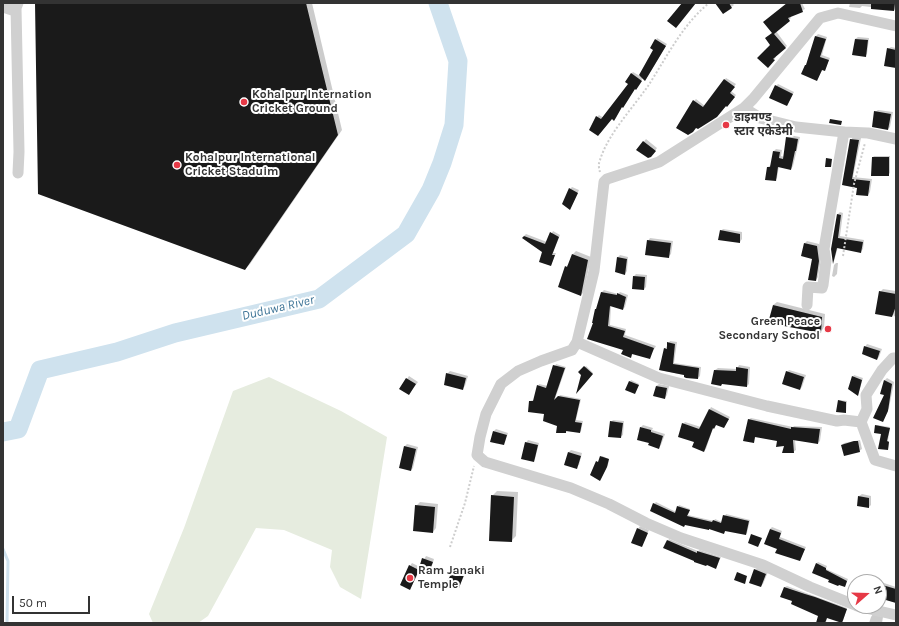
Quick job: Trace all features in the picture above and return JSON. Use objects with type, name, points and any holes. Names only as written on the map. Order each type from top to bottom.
[{"type":"street","points":[[3,7],[12,10],[17,5]]},
{"type":"street","points":[[17,5],[18,174]]},
{"type":"street","points":[[847,602],[763,565],[681,538],[571,488],[485,462],[477,455],[486,414],[501,384],[518,371],[572,350],[577,342],[594,271],[604,182],[607,179],[659,162],[744,108],[753,100],[820,18],[838,13],[896,26]]},
{"type":"street","points":[[744,108],[760,118],[796,127],[868,133],[896,139]]},
{"type":"street","points":[[807,305],[808,286],[822,288],[823,285],[826,261],[824,249],[829,211],[844,132]]},
{"type":"street","points":[[577,342],[659,378],[767,406],[837,422],[844,420],[861,422]]},
{"type":"street","points":[[896,358],[893,358],[882,370],[866,395],[867,409],[861,422],[875,460],[896,466]]},
{"type":"path","points":[[607,179],[599,171],[599,161],[613,133],[648,86],[681,33],[698,12],[709,3]]},
{"type":"path","points":[[843,256],[854,184],[868,133]]},
{"type":"path","points":[[450,547],[465,503],[477,455]]},
{"type":"shaded area","points":[[269,377],[341,411],[387,437],[361,599],[340,587],[330,567],[332,550],[284,530],[256,528],[208,616],[198,623],[153,623],[149,614],[184,528],[233,391]]},
{"type":"building","name":"Kohalpur International Cricket Staduim","points":[[35,3],[306,3],[338,135],[245,270],[38,194]]},
{"type":"building","points":[[682,3],[696,3],[676,28],[667,21]]},
{"type":"building","points":[[715,3],[729,3],[732,8],[723,14]]},
{"type":"building","points":[[787,3],[800,3],[803,12],[788,18],[790,21],[774,34],[786,48],[773,59],[775,60],[768,68],[757,58],[770,45],[765,38],[772,33],[763,22]]},
{"type":"building","points":[[871,3],[895,3],[894,11],[871,9]]},
{"type":"building","points":[[815,36],[826,39],[820,57],[829,60],[825,71],[822,70],[817,81],[801,74],[806,65]]},
{"type":"building","points":[[655,39],[666,46],[645,81],[639,75],[653,50],[650,48]]},
{"type":"building","points":[[855,39],[868,40],[866,57],[852,55]]},
{"type":"building","points":[[887,48],[896,50],[896,68],[884,66]]},
{"type":"building","points":[[631,73],[642,81],[623,108],[622,107],[614,121],[612,119],[598,136],[589,130],[596,116],[601,119],[628,84],[625,82]]},
{"type":"building","points":[[724,79],[735,87],[730,93],[735,97],[727,107],[726,106],[717,117],[698,129],[696,128],[688,135],[676,128],[693,100],[703,107]]},
{"type":"building","points":[[775,85],[793,94],[787,106],[769,98]]},
{"type":"building","points":[[874,111],[891,114],[888,130],[872,127]]},
{"type":"building","points":[[830,119],[842,121],[841,125],[829,123]]},
{"type":"building","points":[[786,137],[798,139],[791,170],[778,167],[776,181],[765,180],[767,167],[770,167],[773,151],[780,152],[779,158],[783,159]]},
{"type":"building","points":[[850,139],[859,140],[852,179],[870,181],[868,196],[856,195],[857,188],[842,185]]},
{"type":"building","points":[[643,141],[656,151],[651,157],[648,158],[636,150]]},
{"type":"building","points":[[872,157],[889,157],[889,176],[871,176]]},
{"type":"building","points":[[826,158],[832,159],[831,167],[825,167]]},
{"type":"building","points":[[569,188],[578,193],[570,210],[562,204]]},
{"type":"building","points":[[837,214],[841,215],[838,238],[863,242],[861,253],[837,248],[833,264],[831,249]]},
{"type":"building","points":[[720,230],[740,234],[740,243],[718,240]]},
{"type":"building","points":[[550,232],[559,237],[552,255],[555,255],[551,266],[539,262],[542,252],[522,238],[524,236],[545,244]]},
{"type":"building","points":[[647,240],[671,243],[669,258],[645,255]]},
{"type":"building","points":[[804,243],[817,246],[819,261],[816,281],[808,280],[812,259],[801,256]]},
{"type":"building","points":[[572,254],[588,260],[581,296],[558,287],[565,266],[567,267]]},
{"type":"building","points":[[617,257],[627,259],[625,275],[615,272]]},
{"type":"building","points":[[633,276],[645,277],[644,290],[632,289]]},
{"type":"building","points":[[879,291],[896,294],[896,306],[892,317],[875,314]]},
{"type":"building","points":[[601,292],[617,295],[617,293],[626,297],[623,310],[610,306],[608,326],[625,331],[623,337],[654,348],[650,359],[632,354],[631,358],[621,354],[623,350],[587,339]]},
{"type":"building","points":[[773,305],[822,317],[821,333],[768,323]]},
{"type":"building","points":[[667,342],[675,344],[673,364],[699,368],[698,379],[686,378],[684,375],[659,370],[664,348],[667,349]]},
{"type":"building","points":[[864,346],[880,351],[877,360],[862,354]]},
{"type":"building","points":[[553,365],[565,368],[554,400],[558,396],[580,400],[575,422],[582,423],[580,433],[566,431],[566,433],[556,433],[557,426],[543,421],[544,414],[528,412],[529,401],[533,401],[537,385],[546,388]]},
{"type":"building","points":[[584,366],[593,374],[576,394],[581,375],[578,372]]},
{"type":"building","points":[[736,367],[748,369],[747,387],[711,384],[714,370],[736,371]]},
{"type":"building","points":[[786,371],[804,377],[800,390],[782,384]]},
{"type":"building","points":[[446,373],[466,378],[463,390],[444,385]]},
{"type":"building","points":[[852,376],[862,380],[858,396],[848,389]]},
{"type":"building","points":[[406,378],[416,384],[409,395],[399,389]]},
{"type":"building","points":[[884,380],[892,384],[888,411],[883,422],[873,418],[884,395],[880,394]]},
{"type":"building","points":[[629,381],[639,385],[635,394],[625,390]]},
{"type":"building","points":[[656,386],[667,388],[665,399],[653,396]]},
{"type":"building","points":[[838,400],[846,402],[846,413],[836,412]]},
{"type":"building","points":[[709,409],[729,419],[724,428],[716,425],[714,429],[713,428],[704,452],[692,447],[694,442],[678,437],[682,423],[699,429]]},
{"type":"building","points":[[748,419],[791,429],[791,427],[820,429],[818,444],[793,440],[794,453],[782,453],[784,446],[776,447],[777,441],[755,437],[754,443],[743,441]]},
{"type":"building","points":[[610,421],[623,423],[621,438],[608,437]]},
{"type":"building","points":[[875,425],[890,428],[887,441],[889,442],[888,450],[878,449],[881,434],[874,433]]},
{"type":"building","points":[[640,427],[651,430],[651,432],[663,436],[659,449],[648,445],[649,443],[637,440]]},
{"type":"building","points":[[493,431],[507,435],[504,445],[490,442]]},
{"type":"building","points":[[858,441],[860,452],[844,456],[841,445]]},
{"type":"building","points":[[525,442],[538,445],[534,462],[521,459]]},
{"type":"building","points":[[404,446],[416,449],[411,471],[399,468]]},
{"type":"building","points":[[568,452],[581,456],[577,469],[564,465]]},
{"type":"building","points":[[600,456],[609,459],[600,481],[590,475],[596,461],[598,462]]},
{"type":"building","points":[[491,495],[514,497],[512,542],[489,541]]},
{"type":"building","points":[[858,496],[869,498],[869,508],[857,506]]},
{"type":"building","points":[[653,503],[675,513],[677,506],[690,510],[687,516],[712,522],[713,520],[721,523],[723,515],[749,521],[746,535],[725,531],[724,534],[709,529],[685,525],[684,527],[650,511]]},
{"type":"building","points":[[415,505],[435,507],[433,533],[413,531]]},
{"type":"building","points":[[637,528],[648,533],[642,547],[631,543]]},
{"type":"building","points":[[770,529],[781,533],[779,539],[805,549],[800,561],[775,553],[777,549],[764,544]]},
{"type":"building","points":[[751,534],[762,538],[758,547],[748,543]]},
{"type":"building","points":[[667,540],[697,553],[697,551],[720,558],[716,569],[694,562],[663,548]]},
{"type":"building","name":"Ram Janaki Temple","points":[[422,558],[433,562],[429,572],[419,568]]},
{"type":"building","points":[[816,563],[847,581],[845,587],[838,586],[828,582],[829,580],[812,573]]},
{"type":"building","name":"Ram Janaki Temple","points":[[409,565],[419,570],[410,590],[400,585]]},
{"type":"building","points":[[754,569],[766,574],[761,587],[749,583]]},
{"type":"building","name":"Ram Janaki Temple","points":[[453,570],[464,575],[459,588],[447,582]]},
{"type":"building","points":[[737,572],[747,576],[745,584],[734,580]]},
{"type":"building","points":[[887,586],[896,589],[896,603],[887,600]]},
{"type":"building","points":[[784,587],[847,609],[842,623],[827,618],[825,623],[816,623],[818,616],[791,604],[792,601],[780,597]]},
{"type":"waterway","name":"Duduwa River","points":[[3,432],[18,429],[40,370],[117,352],[175,333],[319,299],[406,234],[431,190],[442,163],[454,125],[458,61],[438,3]]},
{"type":"waterway","points":[[3,549],[8,561],[7,623]]},
{"type":"place","name":"Kohalpur Internation Cricket Ground","points":[[244,102]]},
{"type":"place","name":"डाइमण्ड स्टार एकेडेमी","points":[[726,125]]},
{"type":"place","name":"Kohalpur International Cricket Staduim","points":[[177,165]]},
{"type":"place","name":"Green Peace Secondary School","points":[[828,329]]},
{"type":"place","name":"Ram Janaki Temple","points":[[410,578]]}]
